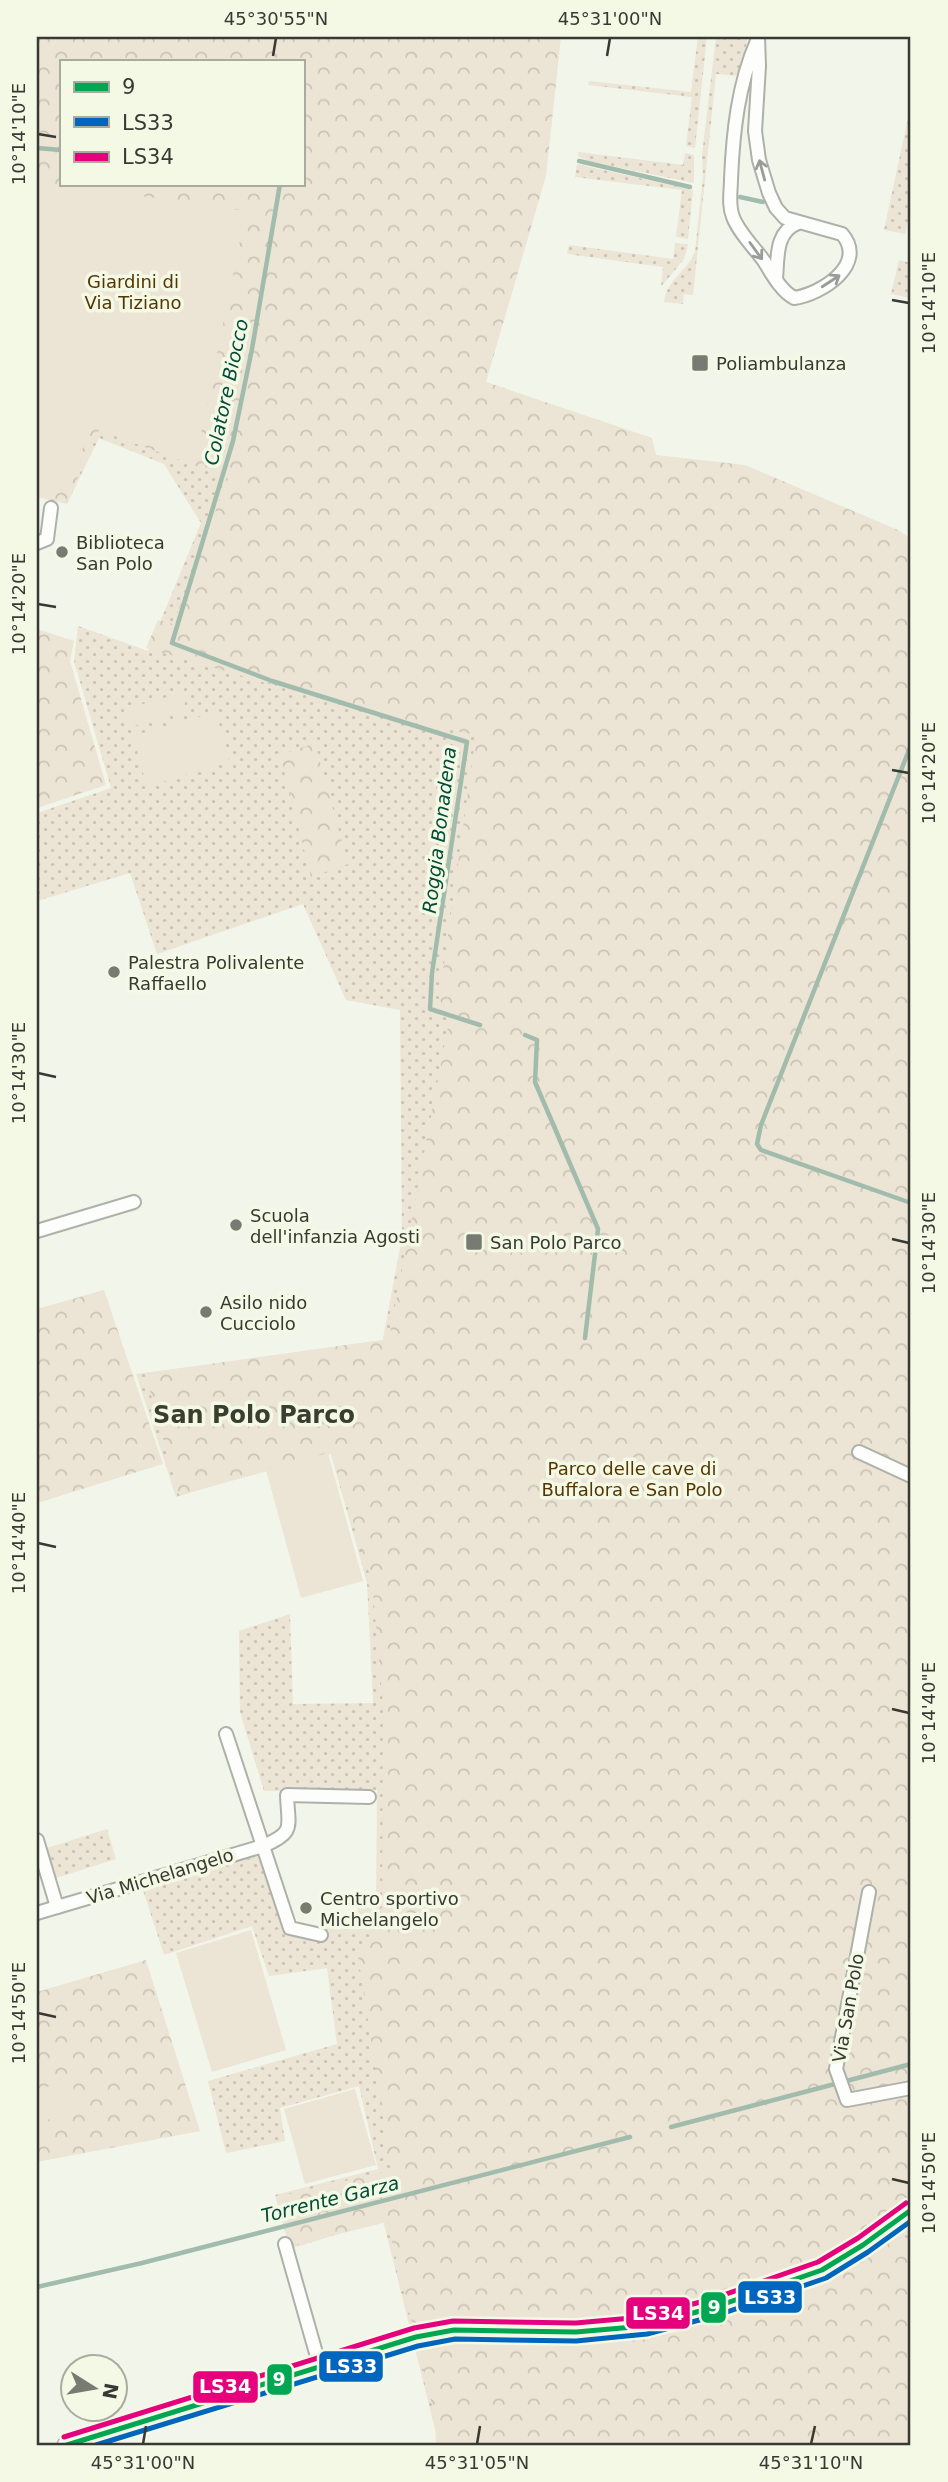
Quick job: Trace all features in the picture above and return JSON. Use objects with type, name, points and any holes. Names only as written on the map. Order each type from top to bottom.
[{"type":"main road","points":[[67,2445],[107,2439],[416,2337],[454,2330],[612,2330],[656,2323],[715,2307],[822,2270],[863,2245],[911,2210]]},
{"type":"street","points":[[757,39],[759,66],[754,117],[759,160],[775,208],[785,218],[842,234],[851,250],[844,272],[811,294],[801,297],[787,295],[736,223],[731,210],[732,167],[740,97],[748,62],[757,39]]},
{"type":"street","points":[[776,279],[781,236],[789,226],[798,223]]},
{"type":"street","points":[[37,542],[47,539],[51,508]]},
{"type":"street","points":[[37,1231],[134,1202]]},
{"type":"street","points":[[859,1452],[911,1476]]},
{"type":"street","points":[[226,1734],[290,1928],[321,1935]]},
{"type":"street","name":"Via Michelangelo","points":[[37,1913],[283,1838],[288,1830],[287,1795],[369,1797]]},
{"type":"street","points":[[37,1840],[57,1907]]},
{"type":"street","name":"Via San Polo","points":[[869,1892],[836,2068],[847,2100],[911,2088]]},
{"type":"street","points":[[285,2244],[320,2367]]},
{"type":"green space","name":"Parco delle cave di Buffalora e San Polo","points":[[37,37],[561,37],[546,176],[486,382],[652,438],[656,455],[745,465],[898,530],[911,539],[911,2194],[882,2215],[911,2248],[911,2445],[436,2445],[435,2417],[387,2222],[291,2246],[277,2197],[391,2170],[358,1956],[372,1940],[382,1906],[383,1705],[372,1582],[331,1454],[179,1495],[145,1373],[389,1339],[450,1016],[439,999],[476,735],[380,716],[146,648],[158,620],[173,624],[228,478],[99,430],[67,502],[37,496]]},
{"type":"green space","points":[[698,37],[707,37],[695,148],[686,146],[692,97],[588,85],[589,81],[691,92]]},
{"type":"green space","points":[[716,37],[748,37],[739,76],[716,74],[693,295],[684,294],[683,304],[664,302],[669,288],[695,252],[703,176],[702,155]]},
{"type":"green space","points":[[911,104],[911,207],[905,234],[884,230]]},
{"type":"green space","points":[[37,137],[60,186],[478,734],[911,2037],[911,2445],[439,2445],[383,2220],[290,2249],[275,2195],[378,2169],[359,2086],[280,2108],[285,2141],[226,2153],[208,2081],[337,2044],[327,1968],[269,1976],[252,1926],[164,1955],[142,1887],[262,1855],[284,1924],[355,1929],[358,1908],[376,1909],[377,1790],[264,1791],[240,1712],[239,1631],[290,1614],[293,1704],[373,1703],[367,1583],[330,1451],[176,1497],[136,1374],[382,1344],[402,1237],[400,1010],[346,1000],[303,904],[157,954],[130,873],[37,901],[37,813],[111,788],[74,661],[78,626],[148,651],[201,523],[164,464],[99,438],[67,504],[37,497]]},
{"type":"green space","points":[[578,152],[683,165],[685,153],[694,155],[694,183],[588,161],[578,156]]},
{"type":"green space","points":[[577,164],[693,190],[688,239],[676,237],[682,190],[575,177]]},
{"type":"green space","name":"Giardini di Via Tiziano","points":[[37,181],[246,211],[195,463],[94,425],[62,491],[40,487],[37,476]]},
{"type":"green space","points":[[675,243],[688,244],[684,259],[661,287],[663,267],[567,254],[569,245],[673,259]]},
{"type":"green space","points":[[899,260],[911,263],[910,298],[891,294]]},
{"type":"green space","points":[[37,629],[74,641],[70,661],[106,785],[37,808]]},
{"type":"green space","points":[[182,693],[187,711],[130,727],[125,709]]},
{"type":"green space","points":[[216,712],[229,761],[147,787],[133,736]]},
{"type":"green space","points":[[315,743],[348,864],[311,877],[280,755]]},
{"type":"green space","points":[[104,1290],[163,1464],[37,1503],[37,1309]]},
{"type":"green space","points":[[328,1453],[363,1581],[301,1598],[266,1470]]},
{"type":"green space","points":[[107,1829],[116,1859],[56,1878],[47,1848]]},
{"type":"green space","points":[[251,1930],[286,2050],[212,2072],[176,1953]]},
{"type":"green space","points":[[146,1960],[200,2131],[37,2162],[37,1992]]},
{"type":"green space","points":[[72,2081],[79,2113],[37,2122],[37,2089]]},
{"type":"green space","points":[[355,2089],[376,2165],[305,2184],[284,2109]]},
{"type":"waterway","name":"Colatore Biocco","points":[[37,148],[60,150]]},
{"type":"waterway","points":[[579,161],[690,187]]},
{"type":"waterway","name":"Roggia Bonadena","points":[[280,186],[252,349],[233,441],[172,643],[272,681],[467,742],[432,973],[430,1009],[480,1025]]},
{"type":"waterway","points":[[740,197],[763,202]]},
{"type":"waterway","points":[[911,745],[761,1125],[757,1144],[761,1150],[911,1203]]},
{"type":"waterway","name":"Roggia Bonadena","points":[[525,1035],[537,1040],[535,1082],[598,1229],[585,1338]]},
{"type":"waterway","name":"Torrente Garza","points":[[671,2127],[911,2064]]},
{"type":"waterway","name":"Torrente Garza","points":[[37,2287],[142,2263],[630,2137]]},
{"type":"transit line","name":"LS34","points":[[64,2437],[414,2328],[453,2321],[576,2323],[643,2317],[712,2299],[818,2262],[858,2238],[906,2203]]},
{"type":"transit line","name":"9","points":[[67,2445],[416,2337],[454,2330],[576,2332],[645,2326],[715,2307],[822,2270],[863,2245],[911,2210]]},
{"type":"transit line","name":"LS33","points":[[96,2445],[418,2346],[455,2339],[576,2341],[647,2334],[718,2315],[826,2278],[911,2221]]},
{"type":"place","name":"Poliambulanza","points":[[700,363]]},
{"type":"place","name":"Biblioteca San Polo","points":[[62,552]]},
{"type":"place","name":"Palestra Polivalente Raffaello","points":[[114,972]]},
{"type":"place","name":"Scuola dell'infanzia Agosti","points":[[236,1225]]},
{"type":"place","name":"San Polo Parco","points":[[474,1242]]},
{"type":"place","name":"Asilo nido Cucciolo","points":[[206,1312]]},
{"type":"place","name":"Centro sportivo Michelangelo","points":[[306,1908]]},
{"type":"district","name":"San Polo Parco","points":[[254,1415]]}]
